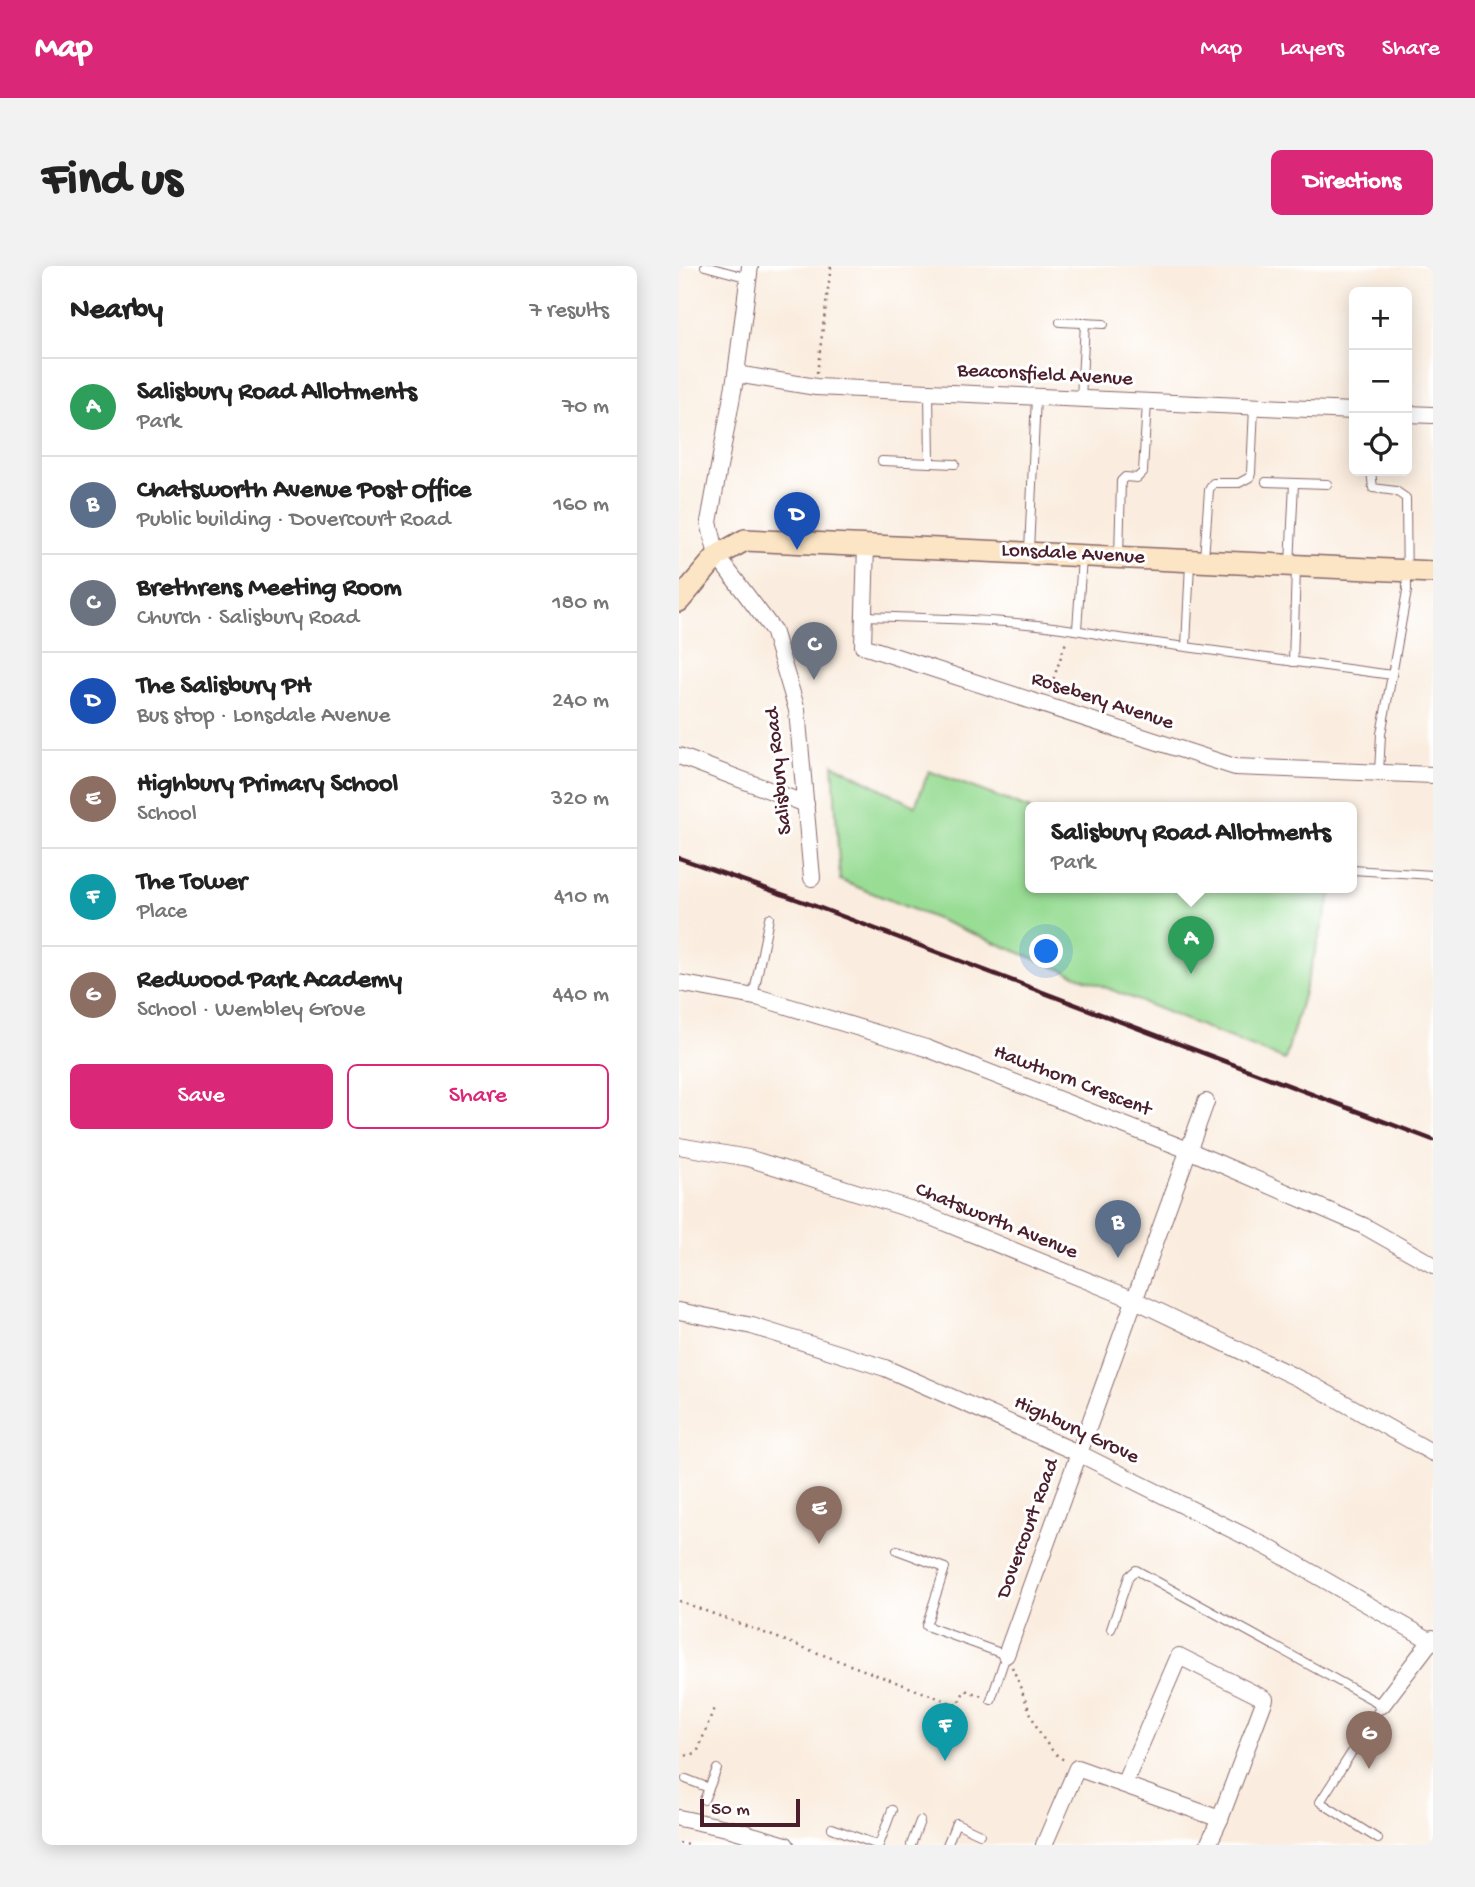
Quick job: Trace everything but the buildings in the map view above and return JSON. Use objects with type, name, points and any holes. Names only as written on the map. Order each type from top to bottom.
[{"type":"street","name":"Salisbury Road","points":[[749,272],[736,374],[709,522],[717,556],[773,630],[797,710],[812,878]]},
{"type":"street","name":"Beaconsfield Avenue","points":[[736,374],[815,387],[1349,411]]},
{"type":"street","points":[[1412,414],[1433,415]]},
{"type":"street","name":"Lonsdale Avenue","points":[[717,556],[745,540],[1433,572]]},
{"type":"street","name":"Rosebery Avenue","points":[[866,545],[863,646],[1235,767],[1433,775]]},
{"type":"street","points":[[679,601],[717,556]]},
{"type":"street","points":[[679,756],[806,804]]},
{"type":"street","name":"Hawthorn Crescent","points":[[679,983],[754,997],[926,1048],[1188,1150],[1364,1226],[1433,1265]]},
{"type":"street","name":"Dovercourt Road","points":[[1006,1655],[1206,1102]]},
{"type":"street","name":"Chatsworth Avenue","points":[[679,1146],[748,1158],[916,1211],[1135,1300],[1314,1386],[1433,1453]]},
{"type":"street","name":"Highbury Grove","points":[[679,1311],[752,1326],[885,1368],[1079,1453],[1269,1548],[1432,1640]]},
{"type":"street","points":[[1382,1705],[1432,1640]]},
{"type":"street","points":[[1124,1784],[1179,1656],[1265,1699],[1208,1845]]},
{"type":"street","points":[[1044,1845],[1077,1768],[1220,1819]]},
{"type":"street","points":[[679,1818],[786,1845]]},
{"type":"lane","points":[[705,266],[749,272]]},
{"type":"lane","points":[[1060,322],[1104,324]]},
{"type":"lane","points":[[1081,398],[1085,323]]},
{"type":"lane","points":[[929,392],[930,462]]},
{"type":"lane","points":[[1029,553],[1036,397]]},
{"type":"lane","points":[[1119,557],[1121,481],[1125,477],[1136,478],[1143,472],[1147,402]]},
{"type":"lane","points":[[1187,646],[1209,490],[1213,483],[1238,483],[1250,477],[1254,407]]},
{"type":"lane","points":[[882,461],[955,464]]},
{"type":"lane","points":[[1372,476],[1373,488],[1396,491],[1406,498],[1407,591],[1381,734],[1379,773]]},
{"type":"lane","points":[[1266,482],[1327,484]]},
{"type":"lane","points":[[1293,662],[1294,483]]},
{"type":"lane","points":[[1074,629],[1083,555]]},
{"type":"lane","points":[[864,616],[974,620],[1074,629],[1112,637],[1392,675]]},
{"type":"lane","points":[[1357,870],[1433,875]]},
{"type":"lane","points":[[754,997],[769,918]]},
{"type":"lane","points":[[897,1550],[946,1568],[926,1626],[1006,1655],[991,1700]]},
{"type":"lane","points":[[1111,1629],[1129,1576],[1136,1570],[1382,1705],[1320,1802],[1378,1839]]},
{"type":"lane","points":[[704,1800],[717,1769]]},
{"type":"lane","points":[[686,1779],[709,1788]]},
{"type":"lane","points":[[832,1828],[878,1845],[892,1810]]},
{"type":"lane","points":[[911,1845],[920,1821]]},
{"type":"lane","points":[[947,1845],[956,1823],[980,1834]]},
{"type":"path","points":[[815,387],[831,266]]},
{"type":"path","points":[[1045,705],[1074,629]]},
{"type":"path","points":[[679,1601],[957,1705],[965,1690],[991,1700]]},
{"type":"path","points":[[1006,1655],[1038,1729],[1053,1754],[1077,1768]]},
{"type":"path","points":[[679,1757],[697,1753],[714,1708]]},
{"type":"path","points":[[679,1843],[689,1845]]},
{"type":"green space","points":[[833,764],[915,806],[929,771],[1025,807],[1025,893],[1332,893],[1285,1060],[840,880]]},
{"type":"railway","points":[[679,858],[807,903],[1433,1140]]},
{"type":"place","name":"The Salisbury PH","points":[[797,550]]},
{"type":"place","name":"Brethrens Meeting Room","points":[[814,680]]},
{"type":"place","name":"Salisbury Road Allotments","points":[[1191,974]]},
{"type":"place","name":"Chatsworth Avenue Post Office","points":[[1118,1258]]},
{"type":"place","name":"Highbury Primary School","points":[[819,1544]]},
{"type":"place","name":"The Tower","points":[[945,1761]]},
{"type":"place","name":"Redwood Park Academy","points":[[1369,1769]]}]
